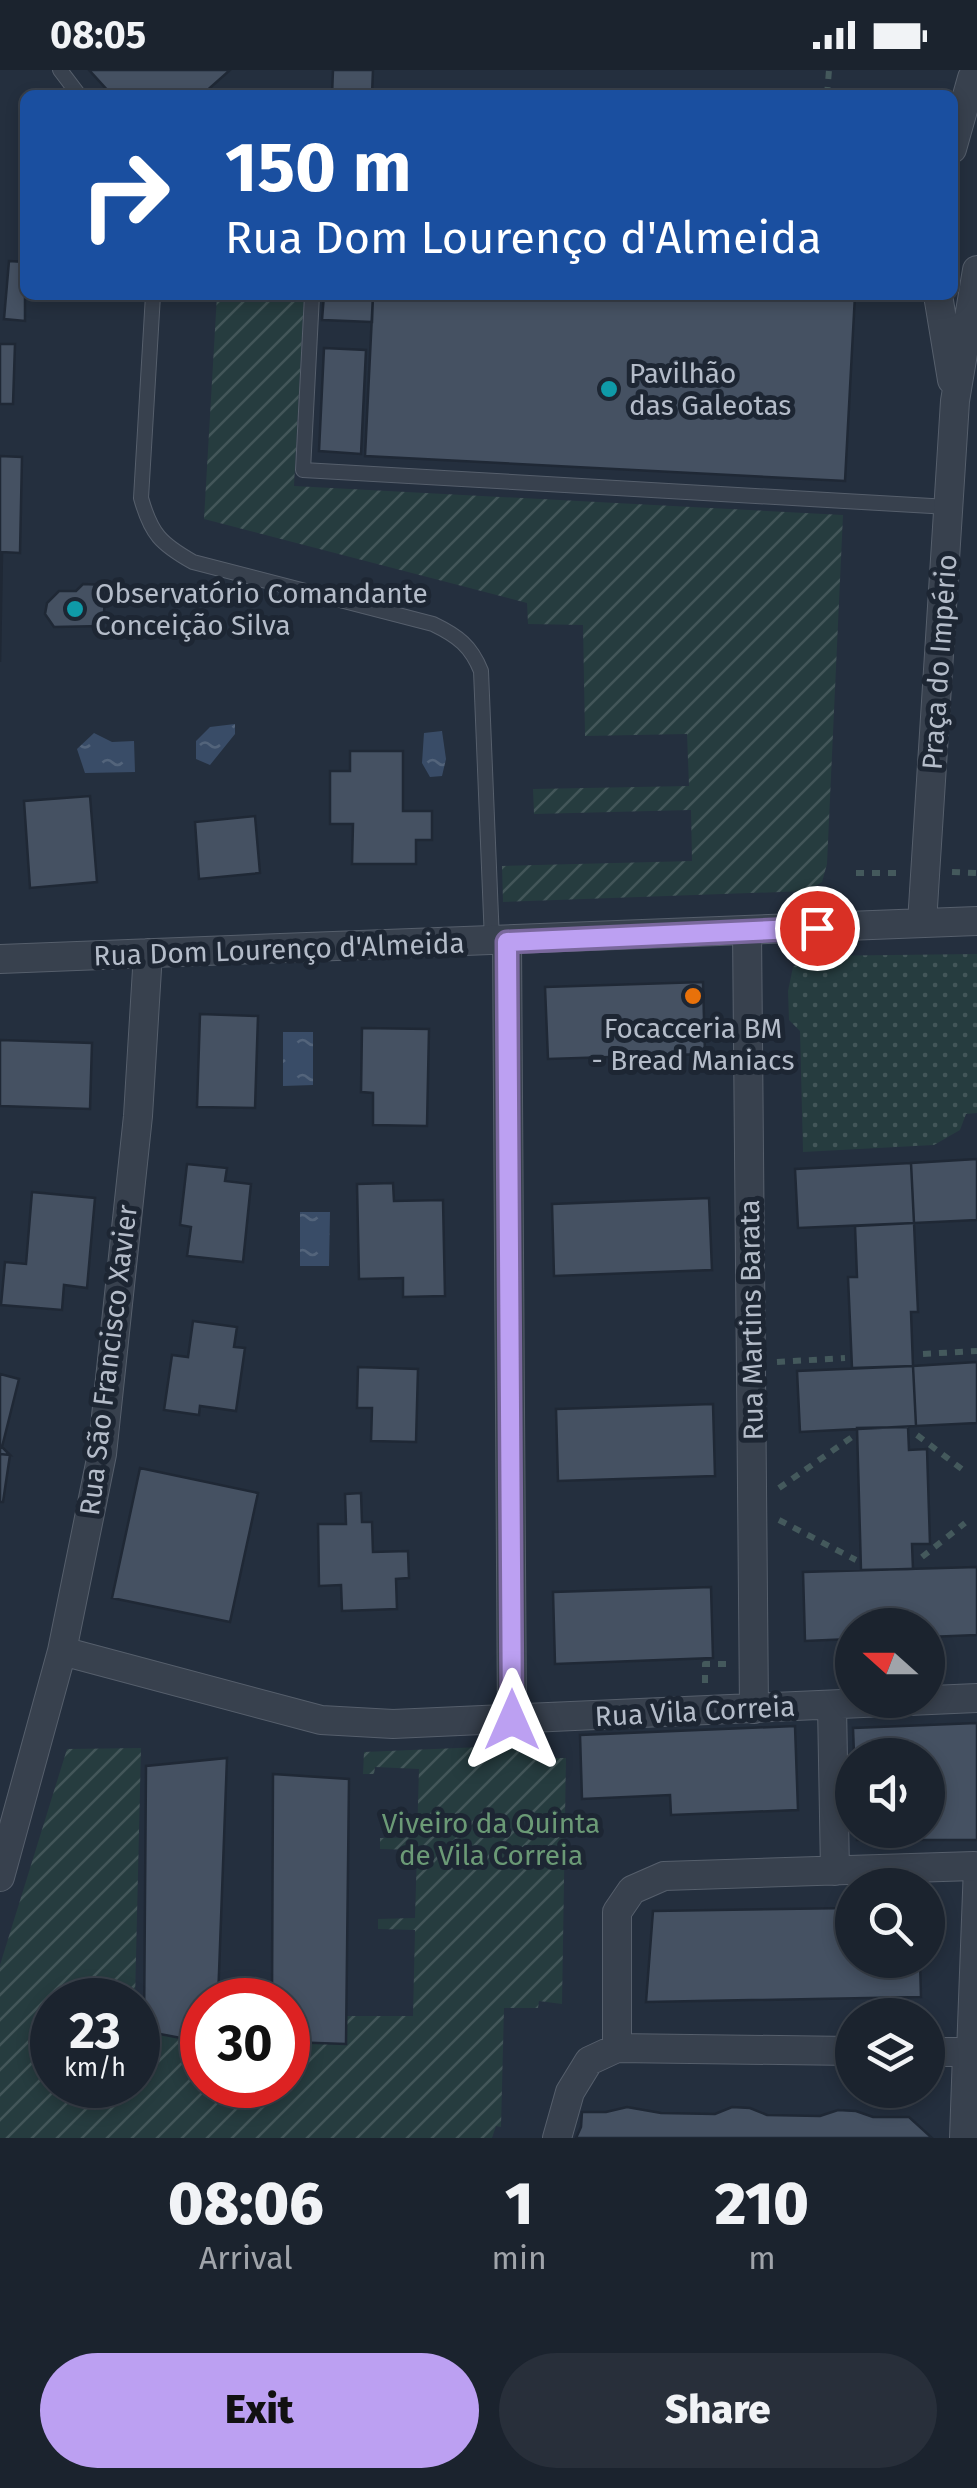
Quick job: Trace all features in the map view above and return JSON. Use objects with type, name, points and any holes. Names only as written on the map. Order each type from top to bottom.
[{"type":"street","points":[[958,127],[972,77]]},
{"type":"street","name":"Praça do Império","points":[[922,923],[955,401],[977,270]]},
{"type":"street","name":"Praça do Império","points":[[939,300],[955,401]]},
{"type":"street","name":"Rua Dom Lourenço d'Almeida","points":[[0,959],[977,921]]},
{"type":"street","name":"Rua Martins Barata","points":[[747,930],[754,1709]]},
{"type":"street","points":[[500,942],[512,1720]]},
{"type":"street","name":"Rua São Francisco Xavier","points":[[0,1877],[62,1651],[102,1454],[138,1116],[148,952]]},
{"type":"street","name":"Rua Vila Correia","points":[[62,1651],[321,1720],[393,1724],[977,1698]]},
{"type":"street","points":[[832,1705],[836,1868]]},
{"type":"street","points":[[928,1868],[974,1866],[972,2053],[964,2138]]},
{"type":"street","points":[[617,2048],[617,1912],[632,1890],[664,1876],[835,1872]]},
{"type":"street","points":[[557,2138],[570,2092],[589,2060],[617,2048],[835,2051]]},
{"type":"street","points":[[945,2052],[972,2053]]},
{"type":"lane","points":[[60,70],[75,90]]},
{"type":"lane","points":[[153,300],[141,498],[149,526],[168,548],[193,562],[433,624],[456,635],[473,650],[481,670],[500,942]]},
{"type":"lane","points":[[312,300],[302,470],[950,506]]},
{"type":"path","points":[[923,1354],[977,1351]]},
{"type":"path","points":[[751,1364],[845,1358]]},
{"type":"path","points":[[917,1435],[962,1470]]},
{"type":"path","points":[[852,1438],[752,1506],[856,1560]]},
{"type":"path","points":[[922,1558],[965,1522]]},
{"type":"green space","points":[[217,300],[304,300],[294,486],[843,515],[827,864],[822,882],[807,891],[503,902],[502,866],[692,861],[691,810],[534,814],[533,789],[689,786],[687,734],[585,736],[583,625],[528,624],[527,603],[204,519]]},
{"type":"green space","points":[[977,954],[977,1113],[966,1114],[960,1130],[934,1145],[803,1152],[800,1031],[789,1020],[788,991],[793,967],[807,956]]},
{"type":"green space","name":"Viveiro da Quinta de Vila Correia","points":[[548,1744],[549,1758],[566,1758],[562,2004],[539,2001],[538,2008],[504,2008],[501,2127],[496,2126],[492,2138],[0,2138],[0,1965],[67,1749],[141,1748],[136,1978],[30,1978],[30,2108],[160,2108],[160,2015],[180,2015],[180,2108],[310,2108],[310,2016],[413,2016],[415,1930],[378,1929],[378,1919],[415,1918],[417,1850],[380,1849],[380,1838],[417,1837],[419,1769],[375,1767],[374,1774],[363,1774],[364,1752]]},
{"type":"water","points":[[235,724],[235,734],[210,765],[196,759],[196,741],[210,727]]},
{"type":"water","points":[[442,731],[446,759],[442,776],[430,777],[422,763],[424,733]]},
{"type":"water","points":[[94,733],[112,742],[134,741],[135,772],[85,773],[77,749]]},
{"type":"water","points":[[283,1032],[313,1032],[313,1085],[283,1086]]},
{"type":"water","points":[[300,1212],[330,1212],[329,1266],[300,1266]]},
{"type":"building","points":[[89,70],[230,70],[208,90],[107,90]]},
{"type":"building","points":[[333,70],[373,70],[372,90],[332,90]]},
{"type":"building","points":[[9,261],[20,262],[20,300],[25,300],[25,321],[4,319]]},
{"type":"building","points":[[324,300],[373,300],[372,322],[322,320]]},
{"type":"building","name":"Pavilhão das Galeotas","points":[[373,300],[855,300],[845,481],[365,456]]},
{"type":"building","points":[[0,344],[15,344],[13,404],[0,404]]},
{"type":"building","points":[[324,348],[366,350],[361,454],[319,451]]},
{"type":"building","points":[[0,456],[22,457],[20,553],[2,552],[0,662]]},
{"type":"building","name":"Observatório Comandante Conceição Silva","points":[[83,584],[106,585],[103,626],[54,627],[45,614],[47,603],[59,591],[76,591]]},
{"type":"building","points":[[350,751],[403,751],[403,811],[432,811],[432,840],[416,840],[416,864],[352,864],[353,824],[330,824],[330,771],[350,771]]},
{"type":"building","points":[[90,796],[97,882],[30,888],[24,801]]},
{"type":"building","points":[[255,816],[260,873],[199,879],[195,822]]},
{"type":"building","points":[[703,982],[705,1054],[548,1059],[545,987]]},
{"type":"building","points":[[200,1014],[258,1016],[255,1108],[197,1107]]},
{"type":"building","points":[[362,1028],[429,1029],[427,1126],[373,1125],[373,1093],[361,1092]]},
{"type":"building","points":[[0,1040],[92,1043],[90,1109],[0,1106]]},
{"type":"building","points":[[977,1159],[977,1220],[914,1223],[911,1163]]},
{"type":"building","points":[[911,1163],[914,1223],[798,1228],[795,1169]]},
{"type":"building","points":[[187,1164],[227,1168],[225,1181],[251,1184],[243,1262],[187,1256],[191,1227],[180,1225]]},
{"type":"building","points":[[393,1183],[394,1201],[443,1200],[445,1296],[403,1297],[403,1278],[359,1279],[357,1184]]},
{"type":"building","points":[[32,1192],[95,1198],[87,1288],[64,1285],[62,1310],[1,1305],[5,1262],[26,1264]]},
{"type":"building","points":[[709,1198],[712,1270],[554,1276],[552,1204]]},
{"type":"building","points":[[914,1223],[918,1312],[911,1312],[913,1366],[852,1368],[848,1277],[857,1277],[855,1226]]},
{"type":"building","points":[[193,1321],[237,1327],[234,1347],[245,1348],[236,1411],[200,1406],[199,1415],[164,1410],[172,1355],[188,1357]]},
{"type":"building","points":[[977,1362],[977,1423],[916,1426],[913,1366]]},
{"type":"building","points":[[913,1366],[916,1426],[800,1432],[797,1371]]},
{"type":"building","points":[[358,1367],[418,1369],[416,1442],[371,1441],[372,1408],[357,1408]]},
{"type":"building","points":[[0,1374],[19,1379],[2,1447],[10,1455],[0,1454]]},
{"type":"building","points":[[713,1404],[715,1476],[558,1481],[556,1409]]},
{"type":"building","points":[[908,1427],[909,1450],[927,1449],[930,1544],[912,1544],[913,1569],[861,1570],[857,1428]]},
{"type":"building","points":[[0,1454],[10,1455],[3,1502],[0,1502]]},
{"type":"building","points":[[140,1468],[258,1493],[230,1622],[112,1598]]},
{"type":"building","points":[[361,1493],[362,1522],[372,1522],[373,1552],[408,1551],[409,1578],[396,1579],[397,1609],[342,1611],[341,1585],[319,1586],[318,1524],[346,1524],[345,1494]]},
{"type":"building","points":[[977,1567],[977,1635],[945,1636],[945,1608],[835,1608],[835,1640],[805,1641],[803,1572]]},
{"type":"building","points":[[711,1587],[713,1658],[555,1664],[553,1592]]},
{"type":"building","points":[[977,1723],[977,1840],[945,1840],[945,1738],[853,1738],[853,1728]]},
{"type":"building","points":[[795,1726],[798,1810],[671,1815],[670,1795],[582,1799],[580,1735]]},
{"type":"building","points":[[227,1758],[219,1978],[180,1978],[180,2038],[160,2034],[160,1978],[144,1978],[146,1766]]},
{"type":"building","points":[[273,1774],[349,1779],[346,2044],[310,2043],[310,1978],[272,1978]]},
{"type":"building","points":[[835,1908],[835,1978],[920,1978],[921,1997],[646,2002],[653,1911]]},
{"type":"building","points":[[627,2107],[661,2113],[715,2114],[732,2107],[750,2108],[767,2115],[820,2116],[838,2110],[856,2111],[873,2117],[909,2117],[932,2138],[576,2138],[582,2112]]},
{"type":"place","name":"Pavilhão das Galeotas","points":[[609,389]]},
{"type":"place","name":"Observatório Comandante Conceição Silva","points":[[75,609]]},
{"type":"place","name":"Focacceria BM - Bread Maniacs","points":[[693,996]]},
{"type":"route","points":[[512,1720],[507,942],[817,928]]}]
